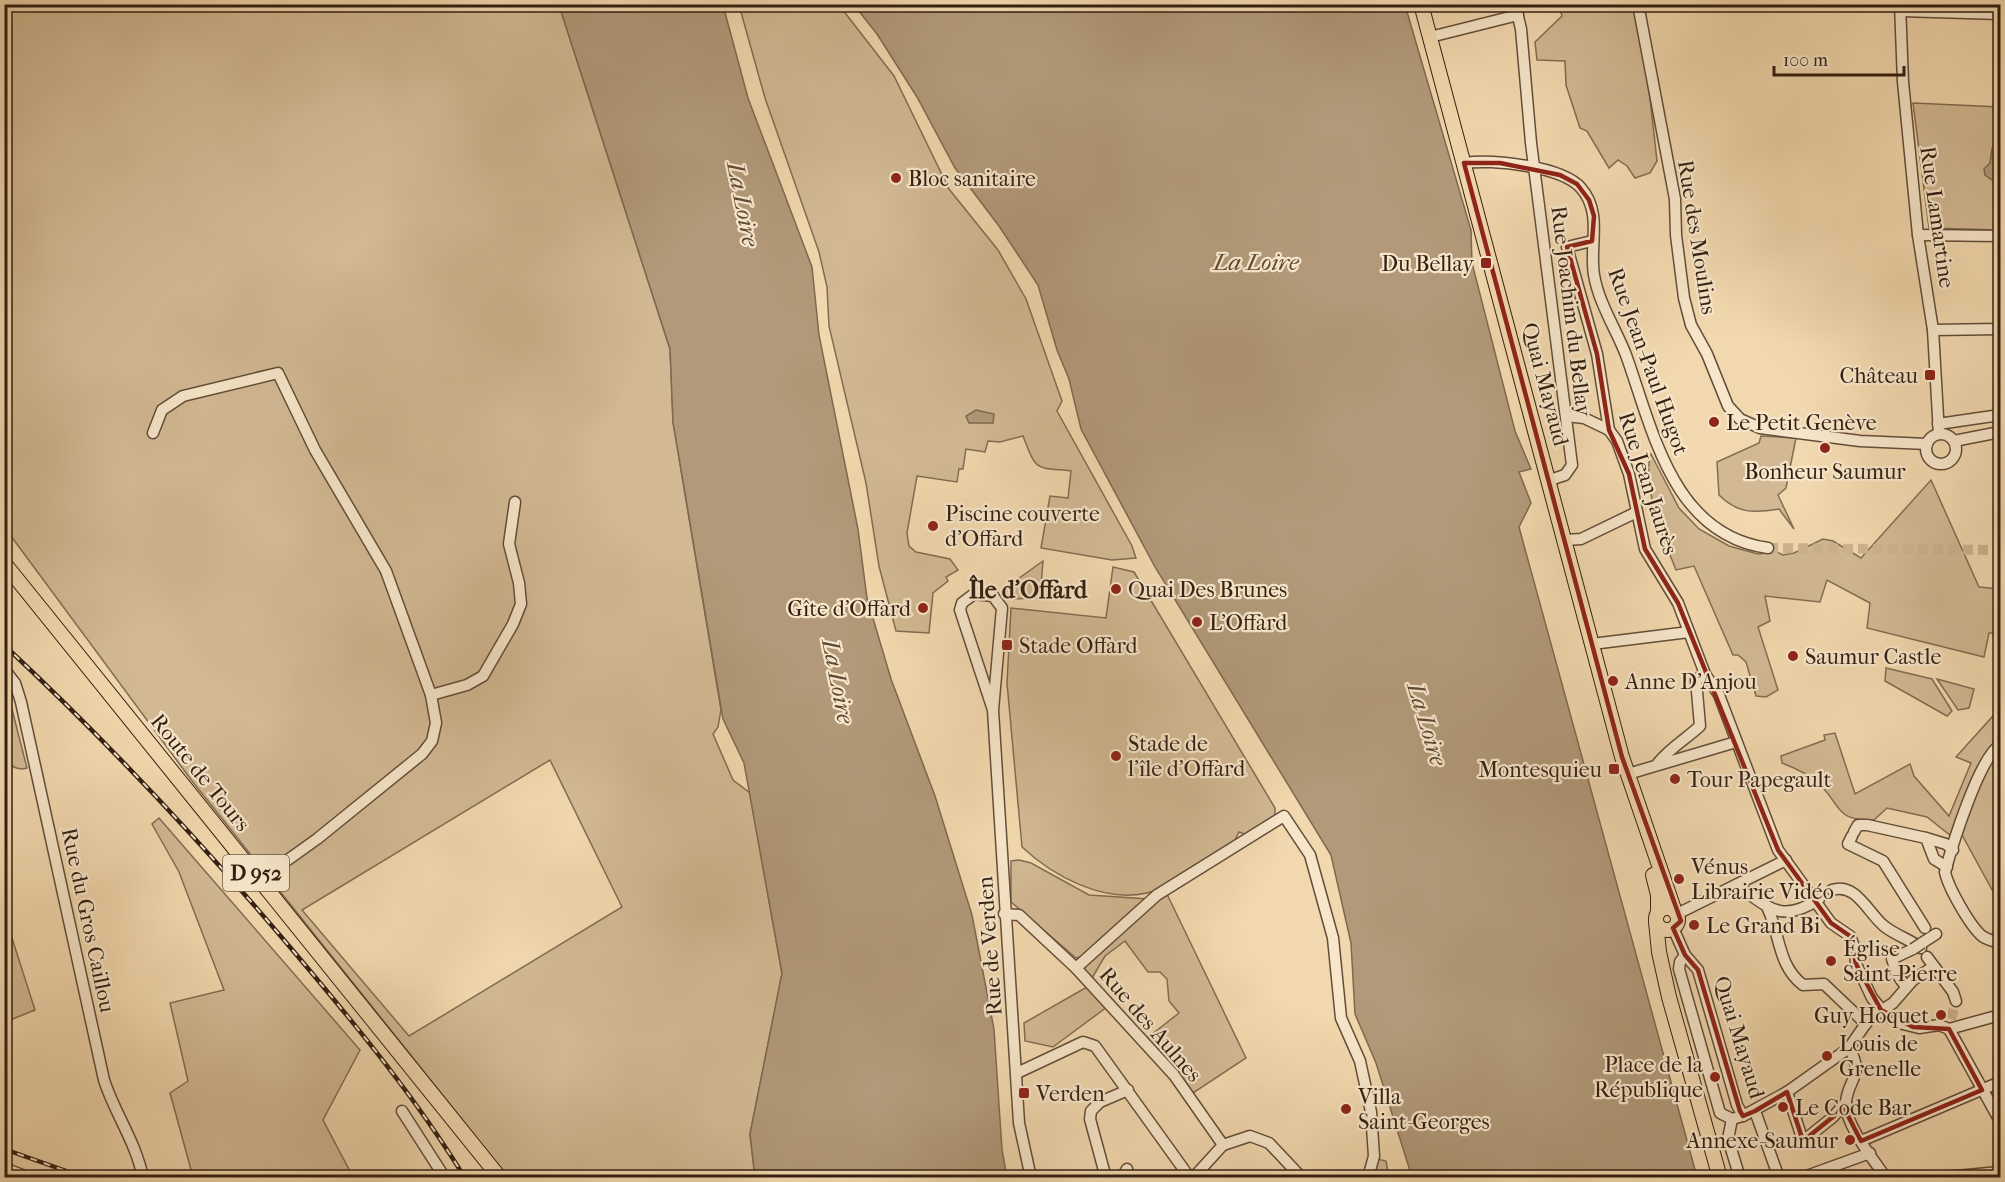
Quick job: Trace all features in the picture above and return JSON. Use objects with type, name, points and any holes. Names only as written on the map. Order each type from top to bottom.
[{"type":"main road","name":"Quai Mayaud","points":[[1421,4],[1628,774],[1658,895],[1659,952],[1707,1140],[1720,1178]]},
{"type":"main road","name":"Route de Tours","points":[[4,563],[500,1178]]},
{"type":"main road","name":"Quai Mayaud","points":[[1628,774],[1674,921]]},
{"type":"main road","points":[[1666,908],[1674,921],[1662,929],[1657,917],[1666,908]]},
{"type":"main road","points":[[1659,952],[1674,921]]},
{"type":"street","name":"Rue des Moulins","points":[[1638,4],[1675,199],[1676,235],[1684,298],[1691,325],[1728,406],[1740,419],[1760,428],[1860,441],[1927,444]]},
{"type":"street","points":[[1901,8],[2001,14]]},
{"type":"street","name":"Rue Lamartine","points":[[1901,8],[1903,82],[1918,235],[1933,330],[1938,429]]},
{"type":"street","points":[[1430,37],[1516,10]]},
{"type":"street","name":"Rue Joachim du Bellay","points":[[1516,10],[1572,465],[1565,475],[1550,480]]},
{"type":"street","name":"Rue Jean-Paul Hugot","points":[[1464,162],[1500,163],[1535,169],[1566,177],[1582,189],[1593,211],[1593,274],[1598,292],[1623,349],[1650,426],[1673,481],[1688,503],[1708,523],[1743,542],[1767,548]]},
{"type":"street","points":[[1918,235],[2001,236]]},
{"type":"street","name":"Rue Jean Jaurès","points":[[1592,241],[1567,247],[1597,354],[1609,430],[1617,441],[1629,474],[1645,549],[1678,603],[1705,674],[1719,695],[1778,850],[1817,900],[1831,923],[1850,936],[1855,950],[1856,964],[1881,1010]]},
{"type":"street","points":[[1933,330],[2001,329]]},
{"type":"street","points":[[153,433],[162,410],[183,396],[278,373],[321,460],[386,571],[431,695],[436,723],[432,741],[422,754],[317,839],[261,879]]},
{"type":"street","points":[[1938,429],[1954,441],[1955,455],[1944,464],[1931,461],[1927,455],[1927,444],[1938,429],[2001,415]]},
{"type":"street","points":[[1566,417],[1584,418],[1609,430]]},
{"type":"street","points":[[1954,441],[2001,432]]},
{"type":"street","points":[[431,695],[466,686],[483,676],[513,624],[521,604],[519,583],[511,560],[509,544],[515,502]]},
{"type":"street","points":[[1566,540],[1581,539],[1637,512]]},
{"type":"street","points":[[974,594],[993,596],[1002,608],[993,710],[960,610],[962,603],[974,594]]},
{"type":"street","points":[[1592,644],[1689,632]]},
{"type":"street","name":"Rue du Gros Caillou","points":[[4,669],[15,683],[21,702],[104,1080],[112,1104],[137,1153],[143,1178]]},
{"type":"street","points":[[1658,763],[1667,752],[1683,742],[1700,726],[1696,680],[1705,674]]},
{"type":"street","name":"Rue de Verden","points":[[993,710],[1004,914],[1019,1123],[1031,1178]]},
{"type":"street","points":[[1628,774],[1658,763],[1736,742]]},
{"type":"street","points":[[2001,745],[1990,755],[1977,778],[1947,867],[1949,884],[1972,923],[1989,940],[2001,943]]},
{"type":"street","points":[[1076,968],[1157,895],[1284,816],[1310,855],[1333,938],[1341,1018],[1360,1061],[1371,1112],[1374,1156],[1368,1178]]},
{"type":"street","points":[[1953,850],[1946,844],[1926,838],[1867,825],[1858,825],[1848,844],[1883,861],[1926,941],[1934,967],[1956,1001]]},
{"type":"street","points":[[1926,838],[1934,859],[1947,867]]},
{"type":"street","points":[[1674,921],[1736,885],[1786,860]]},
{"type":"street","points":[[1736,885],[1768,909],[1780,912],[1799,911],[1817,900]]},
{"type":"street","points":[[1832,890],[1843,888],[1851,892],[1885,926],[1926,941]]},
{"type":"street","points":[[1768,909],[1782,956],[1791,974],[1803,985],[1824,984],[1866,1024]]},
{"type":"street","name":"Rue des Aulnes","points":[[1004,914],[1019,915],[1076,968],[1174,1076],[1223,1145]]},
{"type":"street","name":"Quai Mayaud","points":[[1674,921],[1685,955],[1698,970],[1737,1104],[1743,1116],[1787,1092],[1849,1048],[1866,1024],[1898,998],[1906,987],[1934,967]]},
{"type":"street","points":[[1906,987],[1897,974],[1892,958],[1926,941]]},
{"type":"street","points":[[1685,955],[1679,969],[1720,1113],[1732,1119],[1743,1116]]},
{"type":"street","points":[[1881,1010],[1894,1020],[1913,1027],[1950,1024],[2001,1015]]},
{"type":"street","points":[[1950,1024],[1982,1090],[2001,1121]]},
{"type":"street","points":[[1017,1073],[1083,1042],[1095,1046],[1192,1178],[1223,1145],[1250,1136],[1269,1143],[1302,1178]]},
{"type":"street","points":[[1787,1092],[1803,1141],[1833,1117],[1846,1102],[1857,1073],[1857,1064],[1849,1048]]},
{"type":"street","points":[[1861,1141],[2001,1082]]},
{"type":"street","points":[[1106,1178],[1090,1119],[1091,1111],[1100,1102],[1128,1090]]},
{"type":"street","points":[[1846,1102],[1849,1118],[1861,1141],[1886,1178]]},
{"type":"street","points":[[402,1111],[445,1178]]},
{"type":"street","points":[[1755,1111],[1779,1178]]},
{"type":"street","points":[[1732,1119],[1728,1139],[1740,1178]]},
{"type":"street","points":[[1801,1178],[1870,1153]]},
{"type":"street","points":[[4,1168],[30,1178]]},
{"type":"street","points":[[1934,1178],[1988,1175],[2001,1172]]},
{"type":"highlighted area","points":[[1464,163],[1500,163],[1560,175],[1577,184],[1589,200],[1594,216],[1592,241],[1567,247],[1597,354],[1609,430],[1629,474],[1645,549],[1678,603],[1778,850],[1831,923],[1850,936],[1856,964],[1881,1010],[1913,1027],[1949,1029],[1982,1090],[1861,1141],[1844,1108],[1803,1141],[1787,1092],[1743,1116],[1740,1111],[1698,970],[1685,955],[1673,928],[1681,921],[1622,757]]},
{"type":"shaded area","points":[[4,5],[559,5],[670,349],[673,422],[721,710],[718,727],[713,734],[733,780],[750,793],[782,974],[750,1134],[755,1177],[508,1177],[192,781],[5,528]],"holes":[[[550,760],[622,907],[409,1036],[302,910]]]},
{"type":"shaded area","points":[[739,5],[839,5],[894,76],[949,189],[998,250],[1026,299],[1062,401],[1057,411],[1132,546],[1136,558],[1112,560],[1041,548],[1050,496],[1068,498],[1071,471],[1038,466],[1023,436],[1000,442],[988,441],[985,452],[966,449],[963,469],[959,469],[957,482],[917,476],[907,533],[909,546],[916,552],[950,559],[958,570],[946,577],[948,581],[933,593],[929,633],[896,631],[879,566],[866,483],[829,326],[827,287],[819,252],[765,98]]},
{"type":"shaded area","points":[[1559,5],[1635,5],[1646,62],[1657,161],[1650,173],[1635,178],[1627,166],[1618,160],[1609,168],[1587,131],[1580,128],[1566,85],[1565,61],[1537,60],[1535,42],[1562,16]]},
{"type":"shaded area","points":[[1913,103],[2000,107],[2000,230],[1929,228]]},
{"type":"shaded area","points":[[1761,436],[1796,438],[1786,488],[1778,495],[1794,529],[1779,509],[1747,511],[1733,506],[1719,495],[1717,462],[1759,443]]},
{"type":"shaded area","points":[[1651,454],[1679,508],[1699,529],[1729,546],[1758,554],[1794,553],[1823,539],[1833,541],[1861,558],[1931,480],[1979,587],[2000,589],[2000,633],[1989,633],[1984,657],[1867,628],[1870,603],[1827,580],[1820,602],[1765,596],[1770,621],[1758,627],[1778,690],[1766,697],[1756,696],[1746,662],[1738,655],[1733,655],[1694,566],[1676,570],[1651,496],[1649,467]]},
{"type":"shaded area","points":[[1043,561],[1040,598],[1008,599],[1005,594],[1011,584]]},
{"type":"shaded area","name":"Stade de l'île d'Offard","points":[[1113,567],[1134,572],[1275,808],[1275,816],[1247,835],[1239,832],[1234,842],[1180,878],[1147,893],[1130,895],[1113,894],[1080,885],[1048,868],[1022,847],[1007,683],[1011,608],[1106,618]]},
{"type":"shaded area","points":[[1886,668],[1932,679],[1952,711],[1947,716],[1885,681]]},
{"type":"shaded area","points":[[1937,679],[1974,689],[1969,708],[1958,710]]},
{"type":"shaded area","points":[[5,682],[27,768],[14,767],[5,759]]},
{"type":"shaded area","points":[[1993,716],[1998,722],[1995,728],[2000,733],[2000,894],[1996,897],[1962,835],[1951,836],[1927,817],[1887,808],[1874,820],[1852,818],[1840,810],[1815,780],[1782,763],[1781,756],[1825,740],[1824,735],[1835,733],[1855,794],[1910,764],[1914,776],[1949,816],[1971,763],[1956,757]]},
{"type":"shaded area","points":[[159,818],[360,1050],[323,1120],[353,1177],[193,1177],[170,1093],[188,1081],[170,1003],[224,990],[179,872],[152,824]]},
{"type":"shaded area","points":[[1011,861],[1031,863],[1089,895],[1148,899],[1084,956],[1076,958],[1011,902]]},
{"type":"shaded area","points":[[1166,892],[1246,1058],[1193,1093],[1147,1038],[1179,1013],[1169,1001],[1167,979],[1160,972],[1148,972],[1125,941],[1105,956],[1092,978],[1082,968]]},
{"type":"shaded area","points":[[4,913],[35,1010],[5,1022],[4,1022]]},
{"type":"shaded area","points":[[1087,987],[1107,1007],[1053,1047],[1025,1041],[1024,1023]]},
{"type":"shaded area","points":[[1377,1159],[1386,1161],[1388,1172],[1386,1177],[1373,1178]]},
{"type":"water","name":"La Loire","points":[[559,5],[723,5],[748,98],[812,267],[819,335],[858,529],[867,598],[891,679],[935,796],[972,915],[994,1029],[1002,1150],[1007,1177],[755,1177],[750,1134],[782,973],[744,763],[723,719],[673,422],[670,349]]},
{"type":"water","name":"La Loire","points":[[854,5],[1405,5],[1471,230],[1472,263],[1515,431],[1531,469],[1519,472],[1531,503],[1519,527],[1697,1177],[1412,1177],[1376,1063],[1355,1014],[1351,943],[1331,855],[1155,567],[1081,429],[1069,379],[1057,350],[1038,285],[999,226],[955,168],[917,97],[877,34]]},
{"type":"water","points":[[2000,145],[2000,181],[1998,184],[1985,175],[1984,169],[1990,163],[1992,148]]},
{"type":"water","points":[[976,410],[994,414],[993,423],[969,423],[966,416]]},
{"type":"tunnel","points":[[1768,548],[2000,550]]},
{"type":"tunnel","points":[[1951,1019],[1956,1001]]},
{"type":"railway","points":[[4,645],[118,757],[261,913],[384,1062],[426,1119],[465,1178]]},
{"type":"railway","points":[[4,1149],[86,1178]]},
{"type":"place","name":"Bloc sanitaire","points":[[896,178]]},
{"type":"place","name":"Du Bellay","points":[[1486,263]]},
{"type":"place","name":"Château","points":[[1930,375]]},
{"type":"place","name":"Le Petit Genève","points":[[1714,422]]},
{"type":"place","name":"Bonheur Saumur","points":[[1825,448]]},
{"type":"place","name":"Piscine couverte d'Offard","points":[[933,526]]},
{"type":"place","name":"Quai Des Brunes","points":[[1116,589]]},
{"type":"place","name":"Gîte d'Offard","points":[[923,608]]},
{"type":"place","name":"L'Offard","points":[[1197,622]]},
{"type":"place","name":"Stade Offard","points":[[1007,645]]},
{"type":"place","name":"Saumur Castle","points":[[1793,656]]},
{"type":"place","name":"Anne D'Anjou","points":[[1613,681]]},
{"type":"place","name":"Stade de l'île d'Offard","points":[[1116,756]]},
{"type":"place","name":"Montesquieu","points":[[1614,769]]},
{"type":"place","name":"Tour Papegault","points":[[1675,779]]},
{"type":"place","name":"Vénus Librairie Vidéo","points":[[1679,879]]},
{"type":"place","name":"Le Grand Bi","points":[[1694,925]]},
{"type":"place","name":"Église Saint-Pierre","points":[[1831,961]]},
{"type":"place","name":"Guy Hoquet","points":[[1941,1015]]},
{"type":"place","name":"Louis de Grenelle","points":[[1827,1056]]},
{"type":"place","name":"Place de la République","points":[[1715,1077]]},
{"type":"place","name":"Verden","points":[[1024,1093]]},
{"type":"place","name":"Le Code Bar","points":[[1783,1107]]},
{"type":"place","name":"Villa Saint-Georges","points":[[1346,1109]]},
{"type":"place","name":"Annexe-Saumur","points":[[1850,1140]]},
{"type":"district","name":"Île d'Offard","points":[[1028,590]]}]
